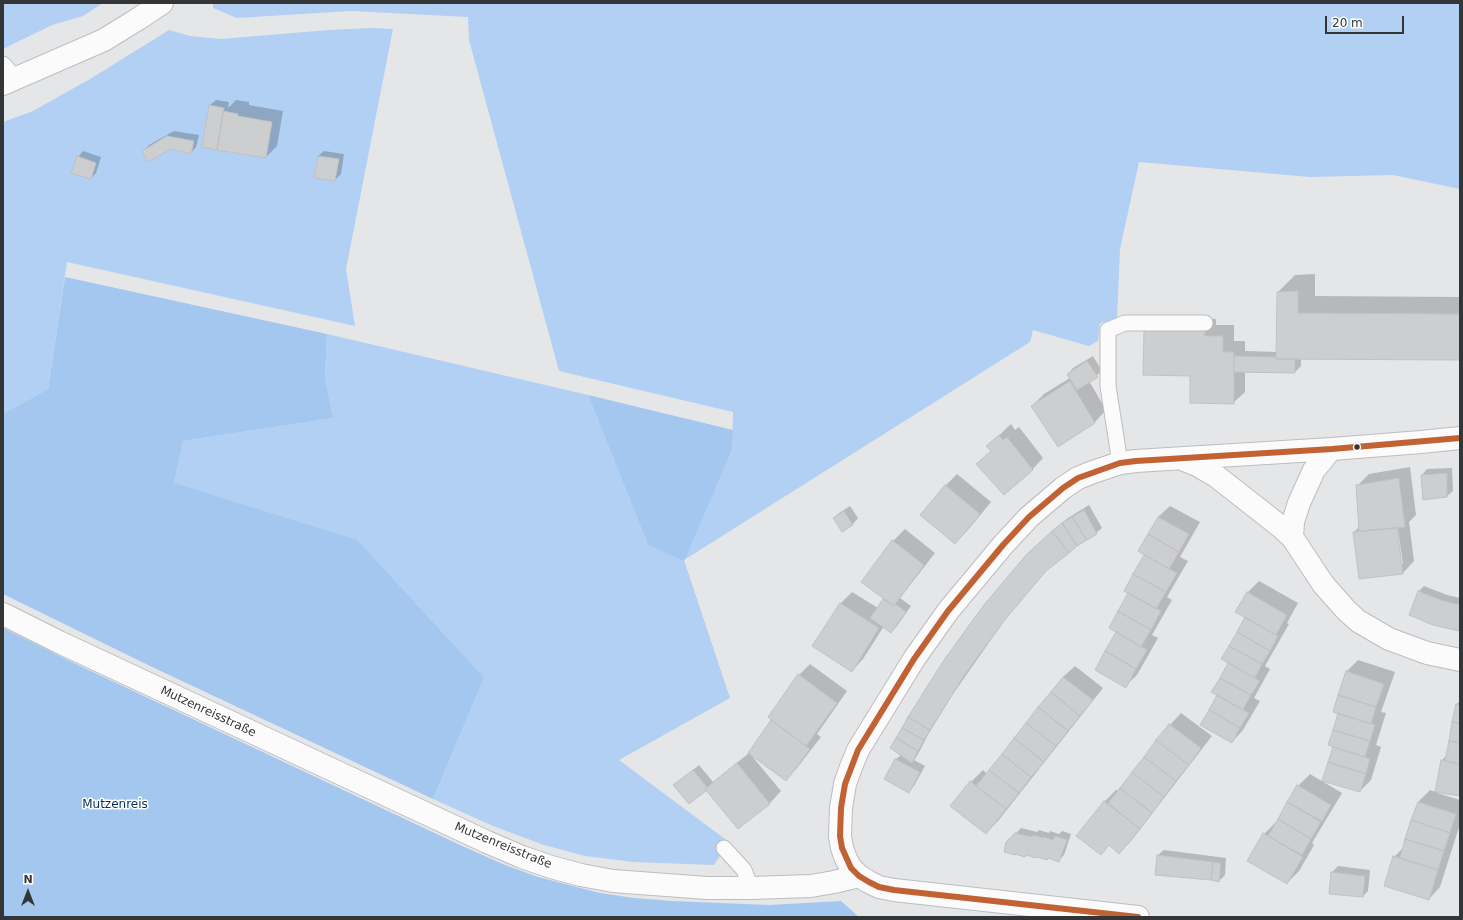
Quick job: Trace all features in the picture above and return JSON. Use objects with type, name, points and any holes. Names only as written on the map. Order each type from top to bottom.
[{"type":"street","points":[[7,76],[104,40],[162,3]]},
{"type":"street","points":[[1138,917],[894,890],[879,886],[859,876],[846,859],[840,836],[841,808],[845,784],[858,750],[914,659],[948,611],[1003,545],[1029,517],[1063,488],[1078,478],[1120,463],[1155,459],[1182,459],[1332,449],[1460,438]]},
{"type":"street","points":[[1292,537],[1293,522],[1299,503],[1314,470],[1326,454],[1332,449]]},
{"type":"street","points":[[1182,459],[1197,465],[1216,476],[1266,514],[1292,537],[1323,584],[1358,621],[1389,639],[1426,652],[1460,660]]},
{"type":"street","name":"Mutzenreisstraße","points":[[3,614],[59,642],[466,832],[522,857],[566,871],[613,881],[707,888],[811,886],[859,876]]},
{"type":"lane","points":[[1120,463],[1108,386],[1108,330],[1125,323],[1205,323]]},
{"type":"lane","points":[[724,848],[744,870],[751,888]]},
{"type":"shaded area","points":[[3,3],[103,3],[83,16],[52,25],[3,49]]},
{"type":"shaded area","points":[[213,3],[1460,3],[1460,189],[1393,175],[1310,177],[1139,162],[1120,249],[1117,319],[1100,323],[1098,341],[1089,346],[1033,330],[1030,342],[684,560],[730,698],[619,760],[729,842],[714,865],[634,862],[585,856],[544,845],[493,826],[433,799],[484,678],[174,483],[183,441],[333,418],[325,377],[327,334],[588,395],[648,545],[683,560],[732,450],[733,412],[559,371],[469,40],[468,17],[351,11],[237,18],[213,8]]},
{"type":"shaded area","points":[[371,28],[393,29],[346,269],[355,326],[67,262],[48,389],[3,414],[3,122],[33,111],[90,79],[169,30],[190,36],[221,39]]},
{"type":"green space","points":[[65,277],[327,334],[325,377],[333,418],[183,441],[174,483],[357,540],[484,678],[433,799],[148,665],[3,594],[3,414],[48,389]]},
{"type":"green space","points":[[588,395],[733,430],[732,450],[684,561],[648,545]]},
{"type":"green space","name":"Mutzenreis","points":[[3,628],[76,664],[460,845],[505,865],[538,877],[600,893],[634,898],[769,905],[841,901],[859,917],[3,917]]},
{"type":"building","points":[[209,105],[224,108],[217,150],[202,147]]},
{"type":"building","points":[[223,111],[238,114],[238,116],[272,122],[266,158],[217,150]]},
{"type":"building","points":[[167,136],[194,141],[191,154],[171,149],[148,162],[142,151]]},
{"type":"building","points":[[77,156],[96,163],[91,179],[71,173]]},
{"type":"building","points":[[318,156],[339,159],[335,181],[314,178]]},
{"type":"building","points":[[1298,291],[1298,313],[1460,314],[1460,360],[1276,359],[1277,292]]},
{"type":"building","points":[[1144,330],[1205,330],[1205,336],[1223,336],[1223,352],[1234,352],[1234,404],[1190,403],[1190,376],[1143,375]]},
{"type":"building","points":[[1234,356],[1295,359],[1295,373],[1234,372]]},
{"type":"building","points":[[1087,361],[1098,377],[1077,390],[1067,374]]},
{"type":"building","points":[[1070,381],[1095,423],[1058,447],[1031,406]]},
{"type":"building","points":[[999,435],[1003,440],[1007,437],[1033,470],[1004,495],[976,464],[991,451],[986,446]]},
{"type":"building","points":[[1447,473],[1447,497],[1423,500],[1421,475]]},
{"type":"building","points":[[1399,478],[1405,527],[1359,531],[1356,485]]},
{"type":"building","points":[[945,485],[980,514],[955,544],[920,515]]},
{"type":"building","points":[[1084,510],[1097,534],[1087,540],[1072,517]]},
{"type":"building","points":[[844,511],[853,525],[842,532],[833,518]]},
{"type":"building","points":[[1072,517],[1087,540],[1077,546],[1062,523]]},
{"type":"building","points":[[1158,517],[1189,534],[1179,552],[1148,534]]},
{"type":"building","points":[[1062,523],[1077,546],[1069,553],[1052,531]]},
{"type":"building","points":[[1397,528],[1403,574],[1359,579],[1353,532]]},
{"type":"building","points":[[1052,531],[1069,553],[1046,571],[1004,621],[965,674],[930,730],[908,717],[944,660],[984,605],[1027,554]]},
{"type":"building","points":[[1148,534],[1179,552],[1169,569],[1138,551]]},
{"type":"building","points":[[892,540],[924,565],[894,606],[861,582]]},
{"type":"building","points":[[1144,555],[1177,573],[1166,592],[1133,574]]},
{"type":"building","points":[[1133,574],[1166,592],[1156,609],[1124,591]]},
{"type":"building","points":[[1418,591],[1441,600],[1460,605],[1459,631],[1433,625],[1409,615]]},
{"type":"building","points":[[1247,592],[1287,615],[1276,635],[1235,612]]},
{"type":"building","points":[[1128,593],[1161,611],[1151,630],[1118,611]]},
{"type":"building","points":[[883,599],[894,606],[895,604],[906,612],[891,633],[870,618]]},
{"type":"building","points":[[840,603],[879,628],[852,672],[812,646]]},
{"type":"building","points":[[1118,611],[1151,630],[1141,647],[1109,628]]},
{"type":"building","points":[[1245,617],[1278,636],[1270,651],[1237,632]]},
{"type":"building","points":[[1116,632],[1147,650],[1136,669],[1105,651]]},
{"type":"building","points":[[1237,632],[1270,651],[1262,664],[1229,646]]},
{"type":"building","points":[[1229,646],[1262,664],[1255,678],[1221,659]]},
{"type":"building","points":[[1105,651],[1136,669],[1126,688],[1095,670]]},
{"type":"building","points":[[1228,663],[1260,681],[1251,695],[1220,678]]},
{"type":"building","points":[[1346,671],[1384,684],[1376,707],[1338,695]]},
{"type":"building","points":[[798,674],[837,703],[806,746],[768,717]]},
{"type":"building","points":[[1063,677],[1093,700],[1080,716],[1051,692]]},
{"type":"building","points":[[1220,678],[1251,695],[1243,710],[1211,692]]},
{"type":"building","points":[[1051,692],[1080,716],[1068,731],[1038,707]]},
{"type":"building","points":[[1217,695],[1249,713],[1240,728],[1209,710]]},
{"type":"building","points":[[1338,695],[1376,707],[1371,724],[1333,712]]},
{"type":"building","points":[[1456,704],[1460,705],[1460,723],[1452,722]]},
{"type":"building","points":[[1038,707],[1068,731],[1056,746],[1026,723]]},
{"type":"building","points":[[1209,710],[1240,728],[1232,743],[1200,725]]},
{"type":"building","points":[[1338,713],[1375,725],[1370,741],[1333,730]]},
{"type":"building","points":[[908,717],[930,730],[924,740],[902,728]]},
{"type":"building","points":[[771,720],[810,749],[786,781],[748,753]]},
{"type":"building","points":[[1452,722],[1460,723],[1460,743],[1449,741]]},
{"type":"building","points":[[1026,723],[1056,746],[1044,762],[1014,738]]},
{"type":"building","points":[[1169,724],[1201,748],[1189,765],[1156,740]]},
{"type":"building","points":[[902,728],[924,740],[918,751],[896,738]]},
{"type":"building","points":[[1333,730],[1370,741],[1365,757],[1328,745]]},
{"type":"building","points":[[896,738],[918,751],[912,763],[890,748]]},
{"type":"building","points":[[1014,738],[1044,762],[1031,777],[1002,754]]},
{"type":"building","points":[[1156,740],[1189,765],[1176,781],[1144,757]]},
{"type":"building","points":[[1449,741],[1460,743],[1460,764],[1445,761]]},
{"type":"building","points":[[1333,747],[1370,759],[1366,774],[1328,762]]},
{"type":"building","points":[[1002,754],[1031,777],[1019,793],[989,770]]},
{"type":"building","points":[[1144,757],[1176,781],[1164,797],[1132,772]]},
{"type":"building","points":[[895,759],[920,772],[909,793],[884,779]]},
{"type":"building","points":[[1441,760],[1460,764],[1460,796],[1435,792]]},
{"type":"building","points":[[1328,762],[1366,774],[1360,792],[1322,781]]},
{"type":"building","points":[[737,763],[770,804],[738,829],[705,789]]},
{"type":"building","points":[[693,770],[707,787],[705,789],[706,791],[689,804],[673,785]]},
{"type":"building","points":[[989,770],[1019,793],[1006,809],[976,786]]},
{"type":"building","points":[[1132,772],[1164,797],[1152,813],[1120,788]]},
{"type":"building","points":[[970,781],[1006,809],[986,834],[950,806]]},
{"type":"building","points":[[1297,785],[1331,805],[1322,821],[1287,802]]},
{"type":"building","points":[[1120,788],[1152,813],[1140,829],[1108,803]]},
{"type":"building","points":[[1104,801],[1140,829],[1119,854],[1109,845],[1101,855],[1076,836]]},
{"type":"building","points":[[1287,802],[1321,822],[1311,839],[1278,819]]},
{"type":"building","points":[[1418,802],[1456,814],[1450,833],[1411,820]]},
{"type":"building","points":[[1278,819],[1311,839],[1302,855],[1268,836]]},
{"type":"building","points":[[1411,820],[1450,833],[1444,851],[1405,839]]},
{"type":"building","points":[[1015,833],[1032,837],[1033,835],[1044,837],[1053,840],[1055,836],[1067,840],[1059,862],[1048,858],[1047,860],[1026,855],[1025,857],[1004,852],[1006,842]]},
{"type":"building","points":[[1263,833],[1303,857],[1287,884],[1247,861]]},
{"type":"building","points":[[1405,839],[1444,851],[1438,870],[1400,858]]},
{"type":"building","points":[[1157,855],[1213,862],[1211,880],[1155,875]]},
{"type":"building","points":[[1393,856],[1438,870],[1429,900],[1384,886]]},
{"type":"building","points":[[1213,862],[1221,863],[1219,882],[1211,880]]},
{"type":"building","points":[[1331,872],[1365,876],[1363,897],[1329,894]]},
{"type":"transit line","points":[[1138,917],[894,890],[879,887],[869,882],[859,876],[851,868],[842,848],[840,836],[841,808],[845,784],[858,750],[914,659],[948,611],[1003,545],[1029,517],[1063,488],[1078,478],[1120,463],[1136,461],[1332,449],[1460,438]]}]
